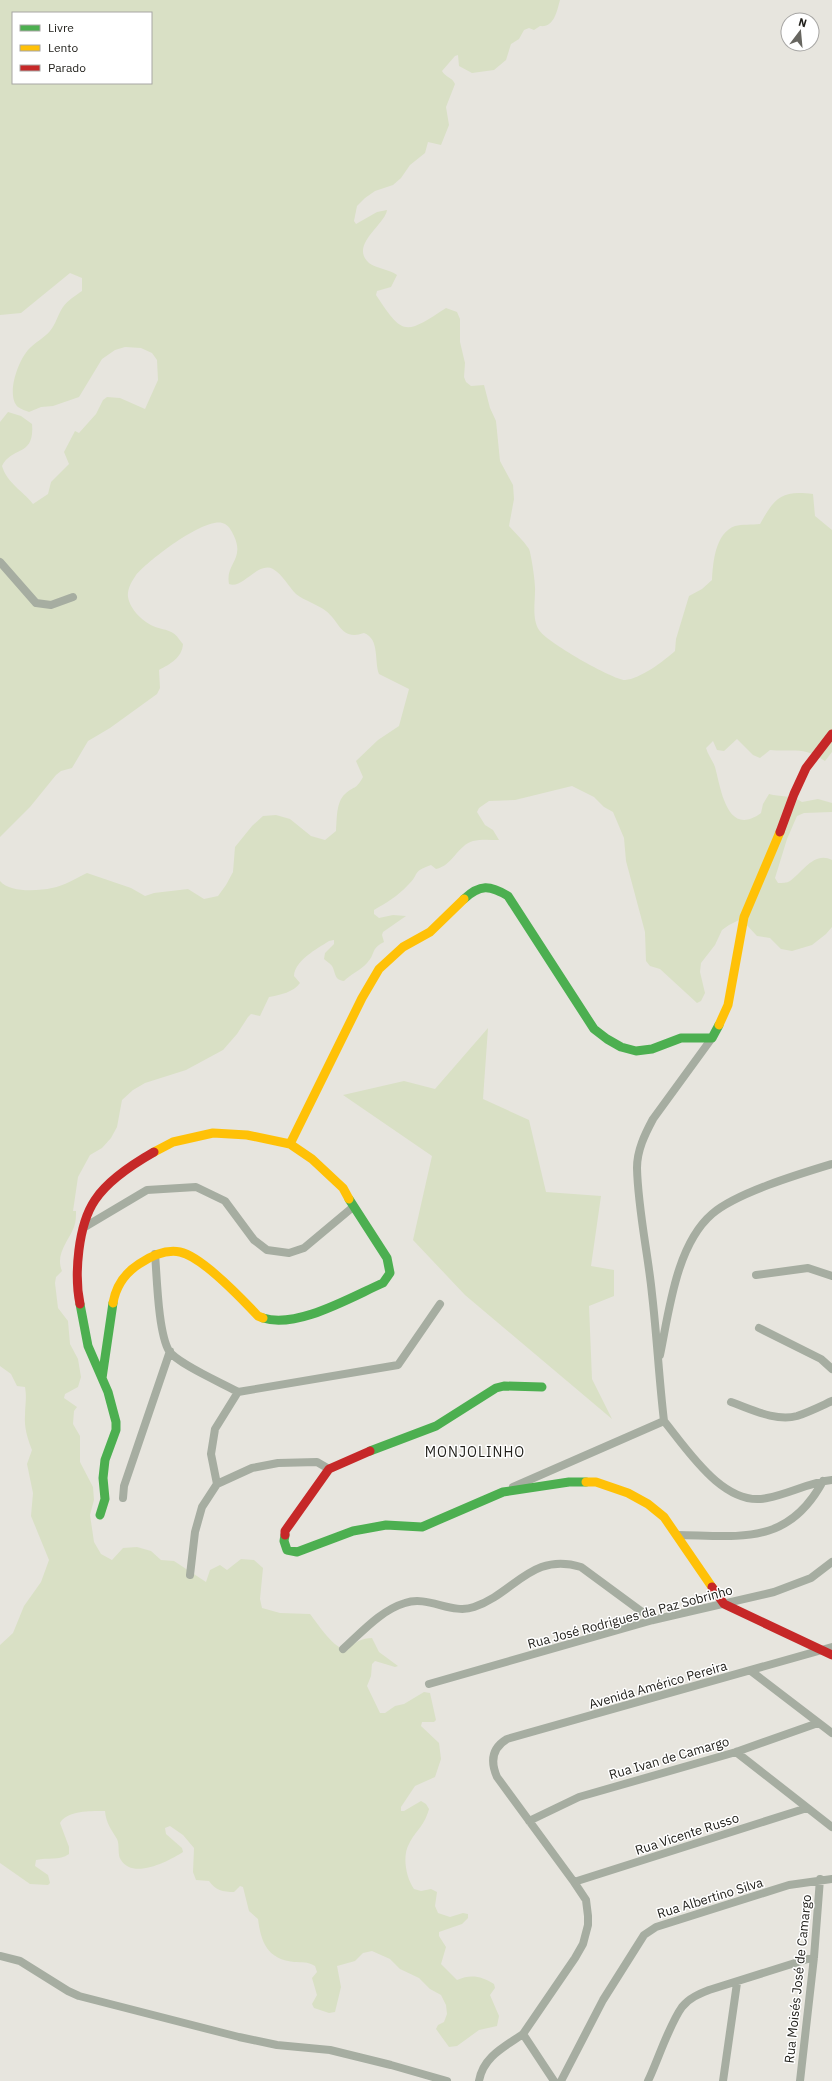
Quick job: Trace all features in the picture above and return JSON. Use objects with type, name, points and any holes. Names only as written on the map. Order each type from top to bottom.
[{"type":"street","points":[[0,562],[36,603],[51,605],[73,597]]},
{"type":"street","points":[[832,734],[806,768],[794,794],[775,847],[744,917],[738,938],[728,1005],[723,1018],[712,1038],[653,1119],[638,1156],[637,1167],[652,1296],[664,1421],[708,1474],[728,1490],[741,1496],[765,1499],[823,1481],[832,1480]]},
{"type":"street","points":[[290,1144],[362,998],[379,968],[402,947],[430,932],[474,892],[484,888],[495,888],[508,896],[594,1028],[611,1042],[629,1050],[638,1051],[650,1050],[680,1038],[712,1038]]},
{"type":"street","points":[[100,1515],[105,1499],[103,1478],[105,1460],[116,1430],[114,1415],[102,1378],[88,1346],[78,1294],[78,1261],[83,1228],[94,1201],[107,1185],[145,1157],[173,1142],[213,1133],[252,1136],[290,1144],[312,1159],[343,1188],[353,1207],[388,1258],[390,1273],[383,1283],[304,1317],[282,1321],[270,1320],[258,1316],[232,1288],[201,1263],[180,1252],[155,1254],[129,1270],[115,1291],[102,1378]]},
{"type":"street","points":[[658,1366],[672,1298],[684,1257],[699,1229],[710,1216],[722,1206],[737,1199],[832,1164]]},
{"type":"street","points":[[83,1228],[148,1190],[196,1187],[225,1200],[254,1240],[267,1250],[289,1253],[304,1248],[353,1207]]},
{"type":"street","points":[[155,1254],[163,1332],[170,1351],[181,1361],[238,1392],[398,1365],[440,1304]]},
{"type":"street","points":[[756,1275],[808,1268],[832,1276]]},
{"type":"street","points":[[759,1328],[821,1359],[832,1369]]},
{"type":"street","points":[[123,1498],[124,1486],[170,1351]]},
{"type":"street","points":[[542,1387],[504,1386],[496,1388],[436,1426],[418,1434],[393,1441],[329,1469],[285,1531],[284,1541],[287,1550],[297,1552],[353,1531],[386,1525],[422,1526],[664,1421]]},
{"type":"street","points":[[217,1484],[211,1454],[215,1429],[238,1392]]},
{"type":"street","points":[[731,1402],[767,1414],[786,1417],[797,1416],[832,1401]]},
{"type":"street","points":[[190,1575],[195,1532],[202,1507],[217,1484],[252,1468],[278,1463],[317,1462],[329,1469]]},
{"type":"street","points":[[677,1535],[747,1536],[768,1531],[801,1513],[811,1502],[823,1481]]},
{"type":"street","points":[[503,1492],[570,1482],[596,1482],[628,1493],[648,1504],[664,1518],[724,1604],[828,1648],[832,1655]]},
{"type":"street","name":"Rua José Rodrigues da Paz Sobrinho","points":[[429,1684],[654,1620],[793,1586],[811,1578],[832,1562]]},
{"type":"street","points":[[343,1648],[379,1618],[405,1603],[433,1602],[458,1608],[471,1608],[491,1599],[529,1572],[541,1566],[555,1563],[570,1564],[581,1567],[654,1620]]},
{"type":"street","name":"Avenida Américo Pereira","points":[[529,1821],[497,1777],[492,1761],[494,1751],[499,1744],[507,1739],[828,1648]]},
{"type":"street","points":[[751,1671],[832,1733]]},
{"type":"street","name":"Rua Ivan de Camargo","points":[[529,1821],[579,1797],[736,1752],[818,1723]]},
{"type":"street","points":[[736,1752],[832,1827]]},
{"type":"street","name":"Rua Vicente Russo","points":[[574,1882],[807,1808]]},
{"type":"street","points":[[479,2081],[482,2068],[490,2057],[523,2034],[575,1958],[583,1944],[588,1925],[586,1900],[529,1821]]},
{"type":"street","name":"Rua Albertino Silva","points":[[561,2081],[603,2000],[644,1936],[656,1927],[789,1885],[820,1879],[832,1879]]},
{"type":"street","name":"Rua Moisés José de Camargo","points":[[800,2081],[814,1957],[820,1879]]},
{"type":"street","points":[[0,1956],[20,1961],[68,1991],[80,1996],[240,2037],[277,2045],[330,2050],[391,2064],[447,2081]]},
{"type":"street","points":[[648,2081],[683,2006],[693,1997],[709,1990],[737,1983],[814,1957]]},
{"type":"street","points":[[723,2081],[737,1983]]},
{"type":"street","points":[[523,2034],[554,2081]]},
{"type":"green space","points":[[0,0],[560,0],[552,22],[545,26],[540,26],[534,30],[529,28],[524,30],[519,39],[511,44],[506,60],[494,70],[472,73],[459,66],[458,55],[455,56],[442,71],[455,84],[446,107],[449,125],[441,145],[428,142],[425,153],[410,165],[401,178],[393,185],[375,191],[357,206],[354,221],[356,224],[377,212],[387,210],[381,222],[365,242],[363,249],[364,256],[369,263],[397,275],[391,287],[377,291],[376,295],[399,324],[406,327],[413,327],[446,308],[457,312],[460,319],[460,342],[465,363],[464,377],[466,382],[471,386],[484,385],[490,408],[496,421],[500,461],[513,485],[514,499],[509,526],[530,552],[535,582],[535,621],[539,630],[566,651],[607,674],[625,680],[631,679],[652,669],[675,651],[676,639],[689,596],[702,589],[712,580],[716,549],[723,535],[728,530],[738,525],[760,524],[770,507],[780,497],[794,493],[802,493],[813,494],[815,516],[832,530],[832,752],[825,761],[818,756],[805,751],[770,750],[760,758],[753,755],[737,739],[724,751],[717,750],[713,741],[706,748],[715,767],[723,798],[733,815],[740,819],[750,819],[761,813],[763,804],[769,794],[790,797],[802,802],[818,799],[832,803],[832,812],[804,813],[797,816],[787,839],[775,878],[778,883],[787,882],[814,860],[826,858],[832,860],[832,927],[826,934],[812,945],[792,951],[781,949],[770,938],[757,936],[741,919],[729,925],[722,930],[715,945],[701,963],[700,972],[705,993],[701,1001],[697,1003],[660,969],[650,966],[646,961],[645,932],[626,861],[624,838],[613,812],[604,807],[594,797],[572,786],[515,800],[489,801],[479,808],[477,812],[485,825],[493,830],[499,840],[483,840],[468,843],[442,867],[436,869],[431,865],[418,872],[412,881],[400,893],[374,910],[374,914],[379,918],[393,915],[406,916],[383,932],[382,935],[384,942],[375,949],[370,960],[365,965],[344,981],[337,978],[331,965],[324,959],[325,953],[334,944],[334,940],[329,941],[313,951],[302,960],[295,970],[294,976],[300,983],[294,989],[286,993],[269,997],[260,1016],[251,1014],[237,1034],[223,1050],[186,1070],[145,1083],[133,1090],[122,1100],[117,1127],[111,1138],[102,1148],[90,1155],[78,1177],[73,1211],[76,1211],[75,1223],[61,1254],[60,1265],[62,1271],[56,1277],[55,1283],[58,1308],[68,1321],[70,1344],[78,1359],[81,1377],[78,1387],[65,1394],[64,1398],[77,1407],[74,1411],[73,1424],[80,1436],[80,1462],[93,1487],[94,1500],[90,1515],[94,1542],[101,1554],[112,1560],[123,1548],[137,1547],[151,1551],[161,1560],[174,1561],[206,1582],[210,1570],[220,1565],[227,1570],[241,1559],[254,1560],[263,1568],[260,1599],[262,1608],[280,1613],[310,1614],[327,1636],[337,1646],[343,1649],[348,1650],[358,1641],[372,1638],[379,1652],[398,1666],[395,1667],[375,1661],[372,1664],[371,1676],[367,1686],[380,1713],[385,1713],[395,1706],[404,1704],[424,1692],[430,1693],[436,1720],[434,1722],[422,1722],[421,1726],[439,1743],[441,1759],[435,1777],[415,1786],[401,1807],[401,1811],[404,1811],[421,1801],[426,1804],[429,1809],[425,1820],[407,1849],[405,1861],[407,1873],[414,1889],[421,1891],[431,1889],[437,1892],[435,1906],[438,1913],[450,1917],[463,1913],[468,1914],[468,1918],[462,1924],[439,1932],[439,1936],[446,1947],[441,1964],[457,1980],[467,1977],[476,1977],[485,1979],[494,1984],[495,1988],[490,1995],[499,2016],[497,2026],[479,2030],[457,2046],[449,2047],[436,2029],[438,2025],[444,2022],[447,2014],[446,2005],[441,1995],[430,1989],[419,1978],[400,1969],[390,1959],[372,1951],[363,1953],[355,1961],[337,1966],[341,1987],[335,2012],[329,2013],[314,2008],[312,2004],[317,1995],[312,1978],[317,1972],[315,1966],[312,1964],[294,1962],[277,1957],[267,1948],[261,1935],[258,1919],[249,1911],[243,1887],[240,1886],[234,1892],[226,1892],[220,1890],[209,1881],[196,1880],[193,1872],[194,1848],[183,1835],[170,1826],[165,1828],[166,1834],[182,1848],[183,1852],[160,1864],[142,1869],[127,1866],[121,1860],[118,1841],[111,1829],[105,1811],[74,1813],[63,1819],[60,1823],[69,1847],[69,1854],[57,1858],[36,1860],[35,1866],[48,1875],[50,1883],[48,1885],[30,1884],[0,1863],[0,1645],[13,1633],[24,1606],[41,1582],[49,1560],[31,1516],[33,1493],[27,1464],[32,1450],[25,1425],[25,1387],[17,1386],[11,1374],[0,1366],[0,881],[10,888],[39,890],[61,886],[87,873],[131,888],[145,896],[154,893],[188,889],[204,899],[218,896],[233,872],[235,847],[252,826],[263,816],[276,815],[290,819],[311,836],[325,840],[336,831],[338,811],[342,797],[356,786],[363,777],[356,761],[378,740],[399,726],[409,689],[379,674],[376,651],[369,636],[364,633],[356,635],[346,632],[326,611],[296,594],[280,574],[273,569],[262,569],[239,583],[234,585],[229,584],[230,571],[237,551],[237,544],[234,536],[230,528],[225,524],[217,522],[206,525],[179,540],[142,568],[131,582],[129,588],[129,601],[137,614],[149,624],[174,634],[183,644],[178,657],[159,670],[160,688],[157,694],[110,728],[88,741],[72,768],[61,771],[56,775],[30,807],[0,837],[0,422],[8,412],[21,416],[32,424],[30,442],[22,450],[6,460],[2,466],[11,482],[33,504],[48,494],[51,482],[69,464],[64,452],[75,431],[79,433],[96,414],[103,400],[107,397],[120,398],[145,409],[158,380],[157,360],[152,353],[141,348],[125,347],[115,350],[102,359],[79,397],[53,406],[41,407],[29,412],[25,411],[18,407],[14,401],[13,385],[18,367],[26,352],[52,328],[65,305],[82,291],[82,278],[70,273],[21,313],[0,315]]},
{"type":"green space","points":[[488,1028],[483,1099],[529,1120],[546,1192],[601,1196],[591,1266],[614,1270],[614,1296],[589,1306],[592,1379],[612,1419],[465,1295],[413,1240],[432,1156],[343,1095],[404,1081],[435,1089]]},
{"type":"traffic: fast","points":[[464,899],[475,891],[485,888],[502,892],[508,896],[594,1029],[621,1047],[636,1051],[652,1049],[681,1038],[712,1038],[719,1025]]},
{"type":"traffic: fast","points":[[263,1318],[277,1320],[292,1319],[307,1315],[324,1310],[383,1283],[390,1273],[387,1258],[349,1199]]},
{"type":"traffic: fast","points":[[102,1378],[113,1303]]},
{"type":"traffic: fast","points":[[80,1304],[88,1346],[108,1392],[116,1422],[116,1430],[105,1460],[103,1478],[105,1499],[100,1515]]},
{"type":"traffic: fast","points":[[370,1451],[436,1426],[496,1388],[504,1386],[542,1387]]},
{"type":"traffic: fast","points":[[285,1535],[284,1541],[287,1550],[297,1552],[353,1531],[386,1525],[422,1527],[503,1492],[569,1482],[586,1482]]},
{"type":"traffic: slow","points":[[719,1025],[728,1005],[744,917],[780,832]]},
{"type":"traffic: slow","points":[[290,1144],[362,998],[379,969],[403,947],[430,932],[464,899]]},
{"type":"traffic: slow","points":[[154,1152],[173,1142],[213,1133],[247,1135],[290,1144],[312,1159],[343,1188],[349,1199]]},
{"type":"traffic: slow","points":[[113,1303],[116,1291],[122,1280],[129,1272],[153,1256],[164,1252],[174,1251],[189,1255],[199,1261],[258,1316],[263,1318]]},
{"type":"traffic: slow","points":[[586,1482],[596,1482],[628,1493],[648,1504],[664,1517],[712,1587]]},
{"type":"traffic: jam","points":[[780,832],[794,794],[806,768],[832,734]]},
{"type":"traffic: jam","points":[[80,1304],[77,1279],[79,1250],[81,1236],[89,1210],[100,1193],[114,1179],[154,1152]]},
{"type":"traffic: jam","points":[[285,1535],[285,1531],[329,1469],[370,1451]]},
{"type":"traffic: jam","points":[[712,1587],[724,1604],[832,1655]]},
{"type":"district","name":"MONJOLINHO","points":[[475,1452]]}]
